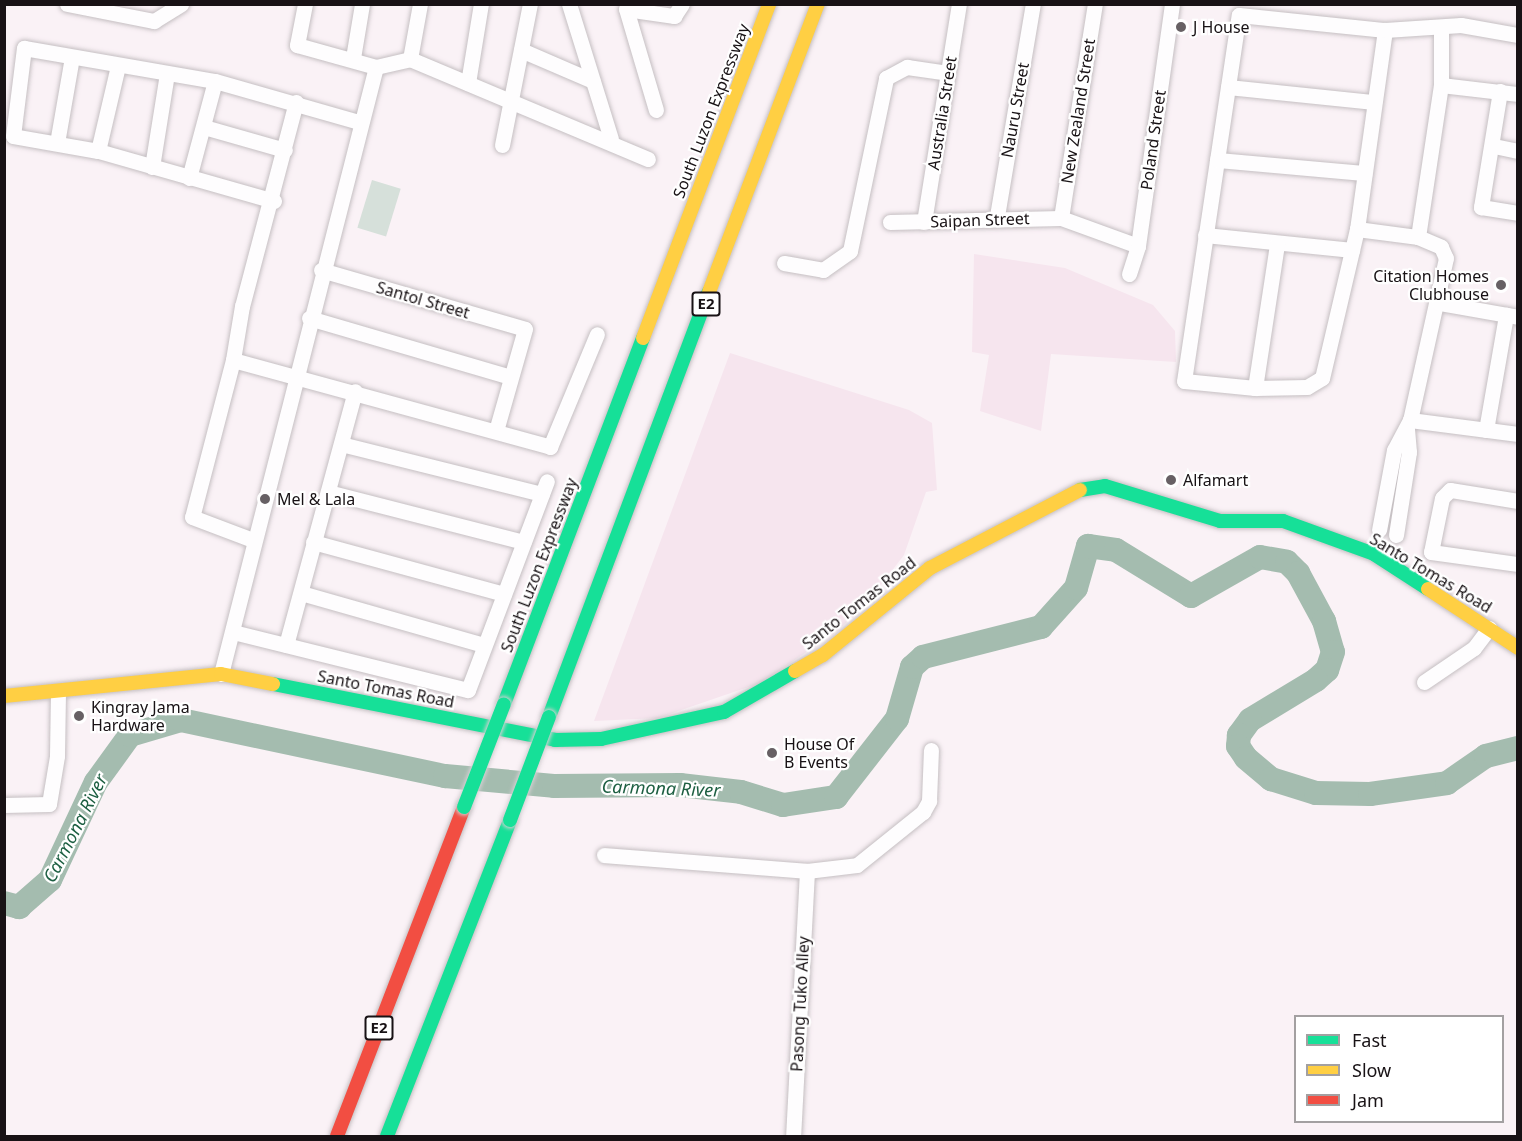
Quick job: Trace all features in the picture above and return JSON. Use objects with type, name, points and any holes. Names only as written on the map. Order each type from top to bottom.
[{"type":"main road","name":"South Luzon Expressway","points":[[337,1137],[769,4]]},
{"type":"main road","name":"E2","points":[[387,1137],[510,820],[818,4]]},
{"type":"main road","name":"Santo Tomas Road","points":[[4,696],[221,674],[555,740],[601,739],[724,712],[768,689],[823,655],[930,568],[1069,491],[1105,486],[1220,521],[1283,521],[1381,558],[1518,648]]},
{"type":"street","points":[[67,4],[154,21],[181,4]]},
{"type":"street","points":[[305,4],[297,45],[353,58],[376,67],[410,59],[611,139],[648,159]]},
{"type":"street","points":[[353,58],[362,4]]},
{"type":"street","points":[[410,59],[420,4]]},
{"type":"street","points":[[468,83],[481,4]]},
{"type":"street","points":[[502,144],[514,100],[530,4]]},
{"type":"street","points":[[569,4],[611,139]]},
{"type":"street","points":[[656,110],[626,9],[674,16],[682,4]]},
{"type":"street","name":"Australia Street","points":[[924,222],[959,4]]},
{"type":"street","name":"Nauru Street","points":[[997,216],[1033,4]]},
{"type":"street","name":"New Zealand Street","points":[[1061,218],[1095,4]]},
{"type":"street","name":"Poland Street","points":[[1129,274],[1138,246],[1172,4]]},
{"type":"street","points":[[1385,30],[1357,229],[1322,378],[1307,387],[1255,388],[1184,381],[1239,15],[1385,30],[1441,27],[1518,35]]},
{"type":"street","points":[[1418,237],[1441,85],[1441,27]]},
{"type":"street","points":[[274,201],[98,151],[13,136],[24,48],[215,81],[296,102],[359,122]]},
{"type":"street","points":[[521,50],[593,81]]},
{"type":"street","points":[[57,143],[72,57]]},
{"type":"street","points":[[98,151],[118,66]]},
{"type":"street","points":[[221,674],[294,373],[359,122],[376,67]]},
{"type":"street","points":[[784,263],[823,270],[850,251],[886,78],[907,67],[948,73]]},
{"type":"street","points":[[152,167],[167,73]]},
{"type":"street","points":[[189,178],[215,81]]},
{"type":"street","points":[[1441,85],[1518,94]]},
{"type":"street","points":[[1228,87],[1374,102]]},
{"type":"street","points":[[1500,91],[1494,146],[1481,207],[1518,213]]},
{"type":"street","points":[[254,540],[192,517],[233,360],[242,306],[274,201],[296,102]]},
{"type":"street","points":[[204,127],[285,150]]},
{"type":"street","points":[[1494,146],[1518,151]]},
{"type":"street","points":[[1217,160],[1364,174]]},
{"type":"street","name":"Saipan Street","points":[[890,222],[924,222],[997,216],[1061,218],[1138,246]]},
{"type":"street","points":[[1357,229],[1418,237],[1441,247],[1446,258],[1439,303],[1409,424],[1396,536],[1381,558]]},
{"type":"street","points":[[1206,235],[1352,250]]},
{"type":"street","points":[[1255,388],[1277,244]]},
{"type":"street","name":"Santol Street","points":[[321,270],[525,329],[511,377]]},
{"type":"street","points":[[1439,303],[1512,316],[1486,430]]},
{"type":"street","points":[[309,318],[511,377],[496,431]]},
{"type":"street","points":[[233,360],[294,373],[549,447],[597,334]]},
{"type":"street","points":[[286,645],[355,390]]},
{"type":"street","points":[[1409,424],[1518,434]]},
{"type":"street","points":[[1381,558],[1378,531],[1394,450],[1409,424]]},
{"type":"street","points":[[233,632],[468,690],[544,488],[341,444]]},
{"type":"street","points":[[1518,501],[1450,490],[1442,498],[1431,552],[1518,564]]},
{"type":"street","points":[[328,492],[524,542]]},
{"type":"street","points":[[1385,501],[1401,504]]},
{"type":"street","points":[[313,542],[504,594]]},
{"type":"street","points":[[301,593],[484,645]]},
{"type":"street","points":[[1424,682],[1474,648],[1489,628]]},
{"type":"street","points":[[4,805],[49,804],[57,756],[58,692]]},
{"type":"street","points":[[604,855],[807,871],[856,865],[923,812],[930,801],[931,750]]},
{"type":"street","name":"Pasong Tuko Alley","points":[[793,1137],[807,871]]},
{"type":"shaded area","points":[[372,180],[401,189],[386,237],[357,228]]},
{"type":"shaded area","points":[[974,254],[1065,268],[1153,305],[1175,331],[1176,362],[1051,354],[1041,431],[980,411],[989,355],[972,352]]},
{"type":"shaded area","points":[[730,353],[909,410],[932,423],[937,490],[926,492],[904,555],[864,607],[832,635],[760,683],[658,718],[594,721]]},
{"type":"waterway","name":"Carmona River","points":[[4,903],[19,907],[50,880],[96,782],[130,735],[181,720],[445,776],[554,786],[680,785],[741,792],[783,805],[836,797],[897,719],[912,667],[923,657],[1041,627],[1076,588],[1088,546],[1116,550],[1191,596],[1260,557],[1287,562],[1298,573],[1324,621],[1333,652],[1327,670],[1316,680],[1250,720],[1239,735],[1238,746],[1246,758],[1271,779],[1316,793],[1370,794],[1447,783],[1486,756],[1518,748]]},
{"type":"traffic: fast","points":[[549,717],[709,292]]},
{"type":"traffic: fast","points":[[504,704],[643,338]]},
{"type":"traffic: fast","points":[[1080,490],[1105,486],[1220,521],[1283,521],[1374,554],[1428,589]]},
{"type":"traffic: fast","points":[[273,684],[555,740],[601,739],[724,712],[795,671]]},
{"type":"traffic: fast","points":[[464,807],[504,704]]},
{"type":"traffic: fast","points":[[510,820],[549,717]]},
{"type":"traffic: fast","points":[[387,1136],[510,820]]},
{"type":"traffic: slow","points":[[643,338],[769,4]]},
{"type":"traffic: slow","points":[[709,292],[818,4]]},
{"type":"traffic: slow","points":[[795,671],[823,655],[930,568],[1080,490]]},
{"type":"traffic: slow","points":[[1428,589],[1518,648]]},
{"type":"traffic: slow","points":[[4,696],[221,674],[273,684]]},
{"type":"traffic: jam","points":[[337,1136],[464,807]]},
{"type":"place","name":"J House","points":[[1181,27]]},
{"type":"place","name":"Citation Homes Clubhouse","points":[[1501,285]]},
{"type":"place","name":"Alfamart","points":[[1171,480]]},
{"type":"place","name":"Mel & Lala","points":[[265,499]]},
{"type":"place","name":"Kingray Jama Hardware","points":[[79,716]]},
{"type":"place","name":"House Of B Events","points":[[772,753]]}]
